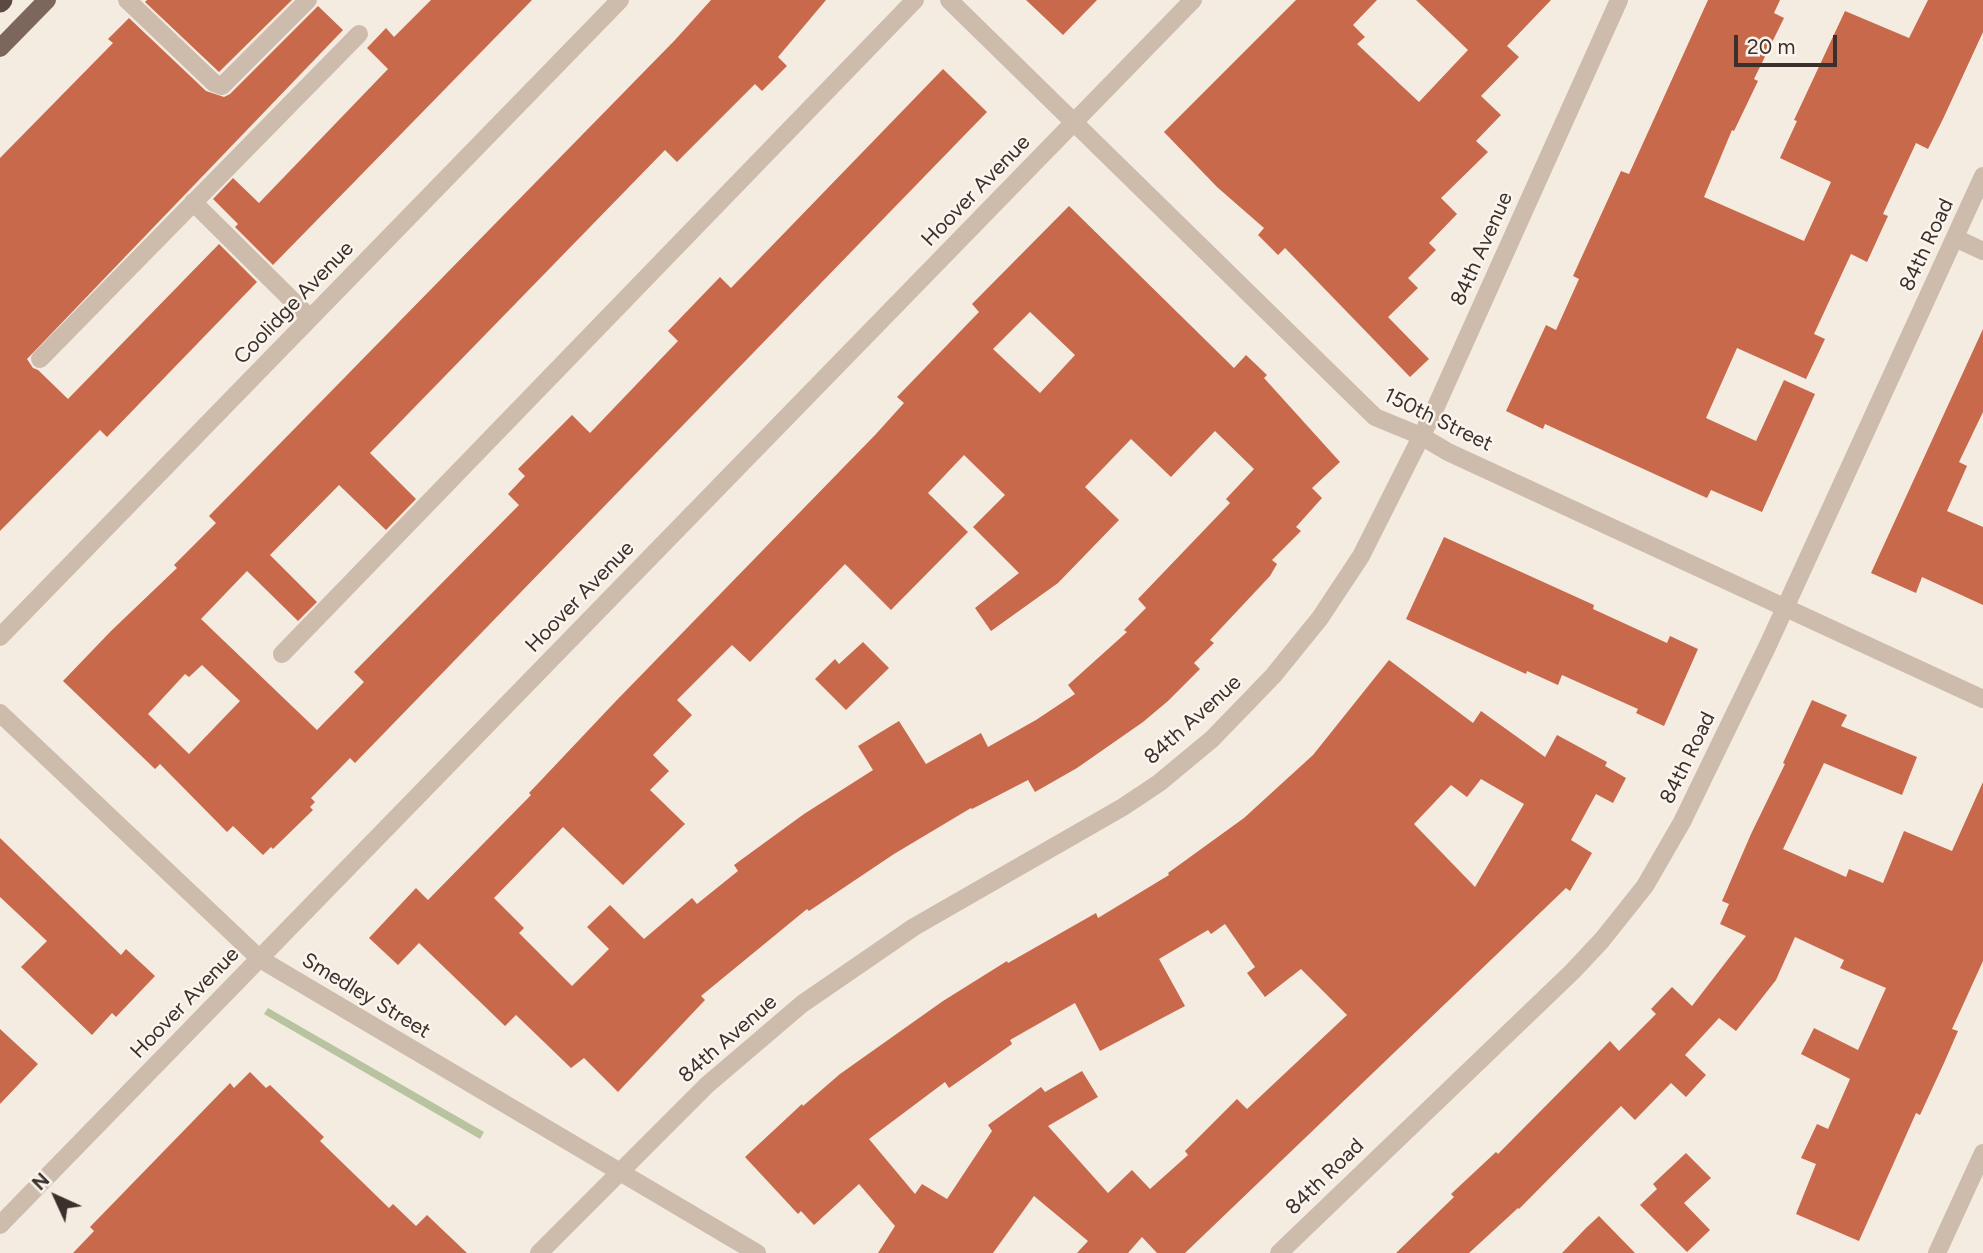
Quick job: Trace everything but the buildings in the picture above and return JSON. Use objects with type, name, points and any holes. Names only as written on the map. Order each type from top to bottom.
[{"type":"main road","points":[[0,48],[47,0]]},
{"type":"street","points":[[127,0],[214,83],[222,86],[309,0]]},
{"type":"street","name":"Coolidge Avenue","points":[[0,637],[620,0]]},
{"type":"street","points":[[282,654],[915,0]]},
{"type":"street","name":"150th Street","points":[[949,0],[1367,412],[1383,422],[1421,436],[1448,452],[1983,699]]},
{"type":"street","name":"Hoover Avenue","points":[[0,1225],[1193,0]]},
{"type":"street","name":"84th Avenue","points":[[539,1253],[708,1085],[802,1004],[914,927],[1123,807],[1158,783],[1212,739],[1273,676],[1336,596],[1361,556],[1421,436],[1619,0]]},
{"type":"street","points":[[40,359],[359,34]]},
{"type":"street","name":"84th Road","points":[[1279,1253],[1573,971],[1625,913],[1664,856],[1785,608],[1983,176]]},
{"type":"street","points":[[193,202],[310,318]]},
{"type":"street","points":[[1955,238],[1983,251]]},
{"type":"street","name":"Smedley Street","points":[[0,713],[260,959],[757,1253]]},
{"type":"street","points":[[1937,1253],[1976,1187],[1983,1153]]},
{"type":"green space","points":[[268,1008],[484,1132],[480,1139],[264,1014]]}]
